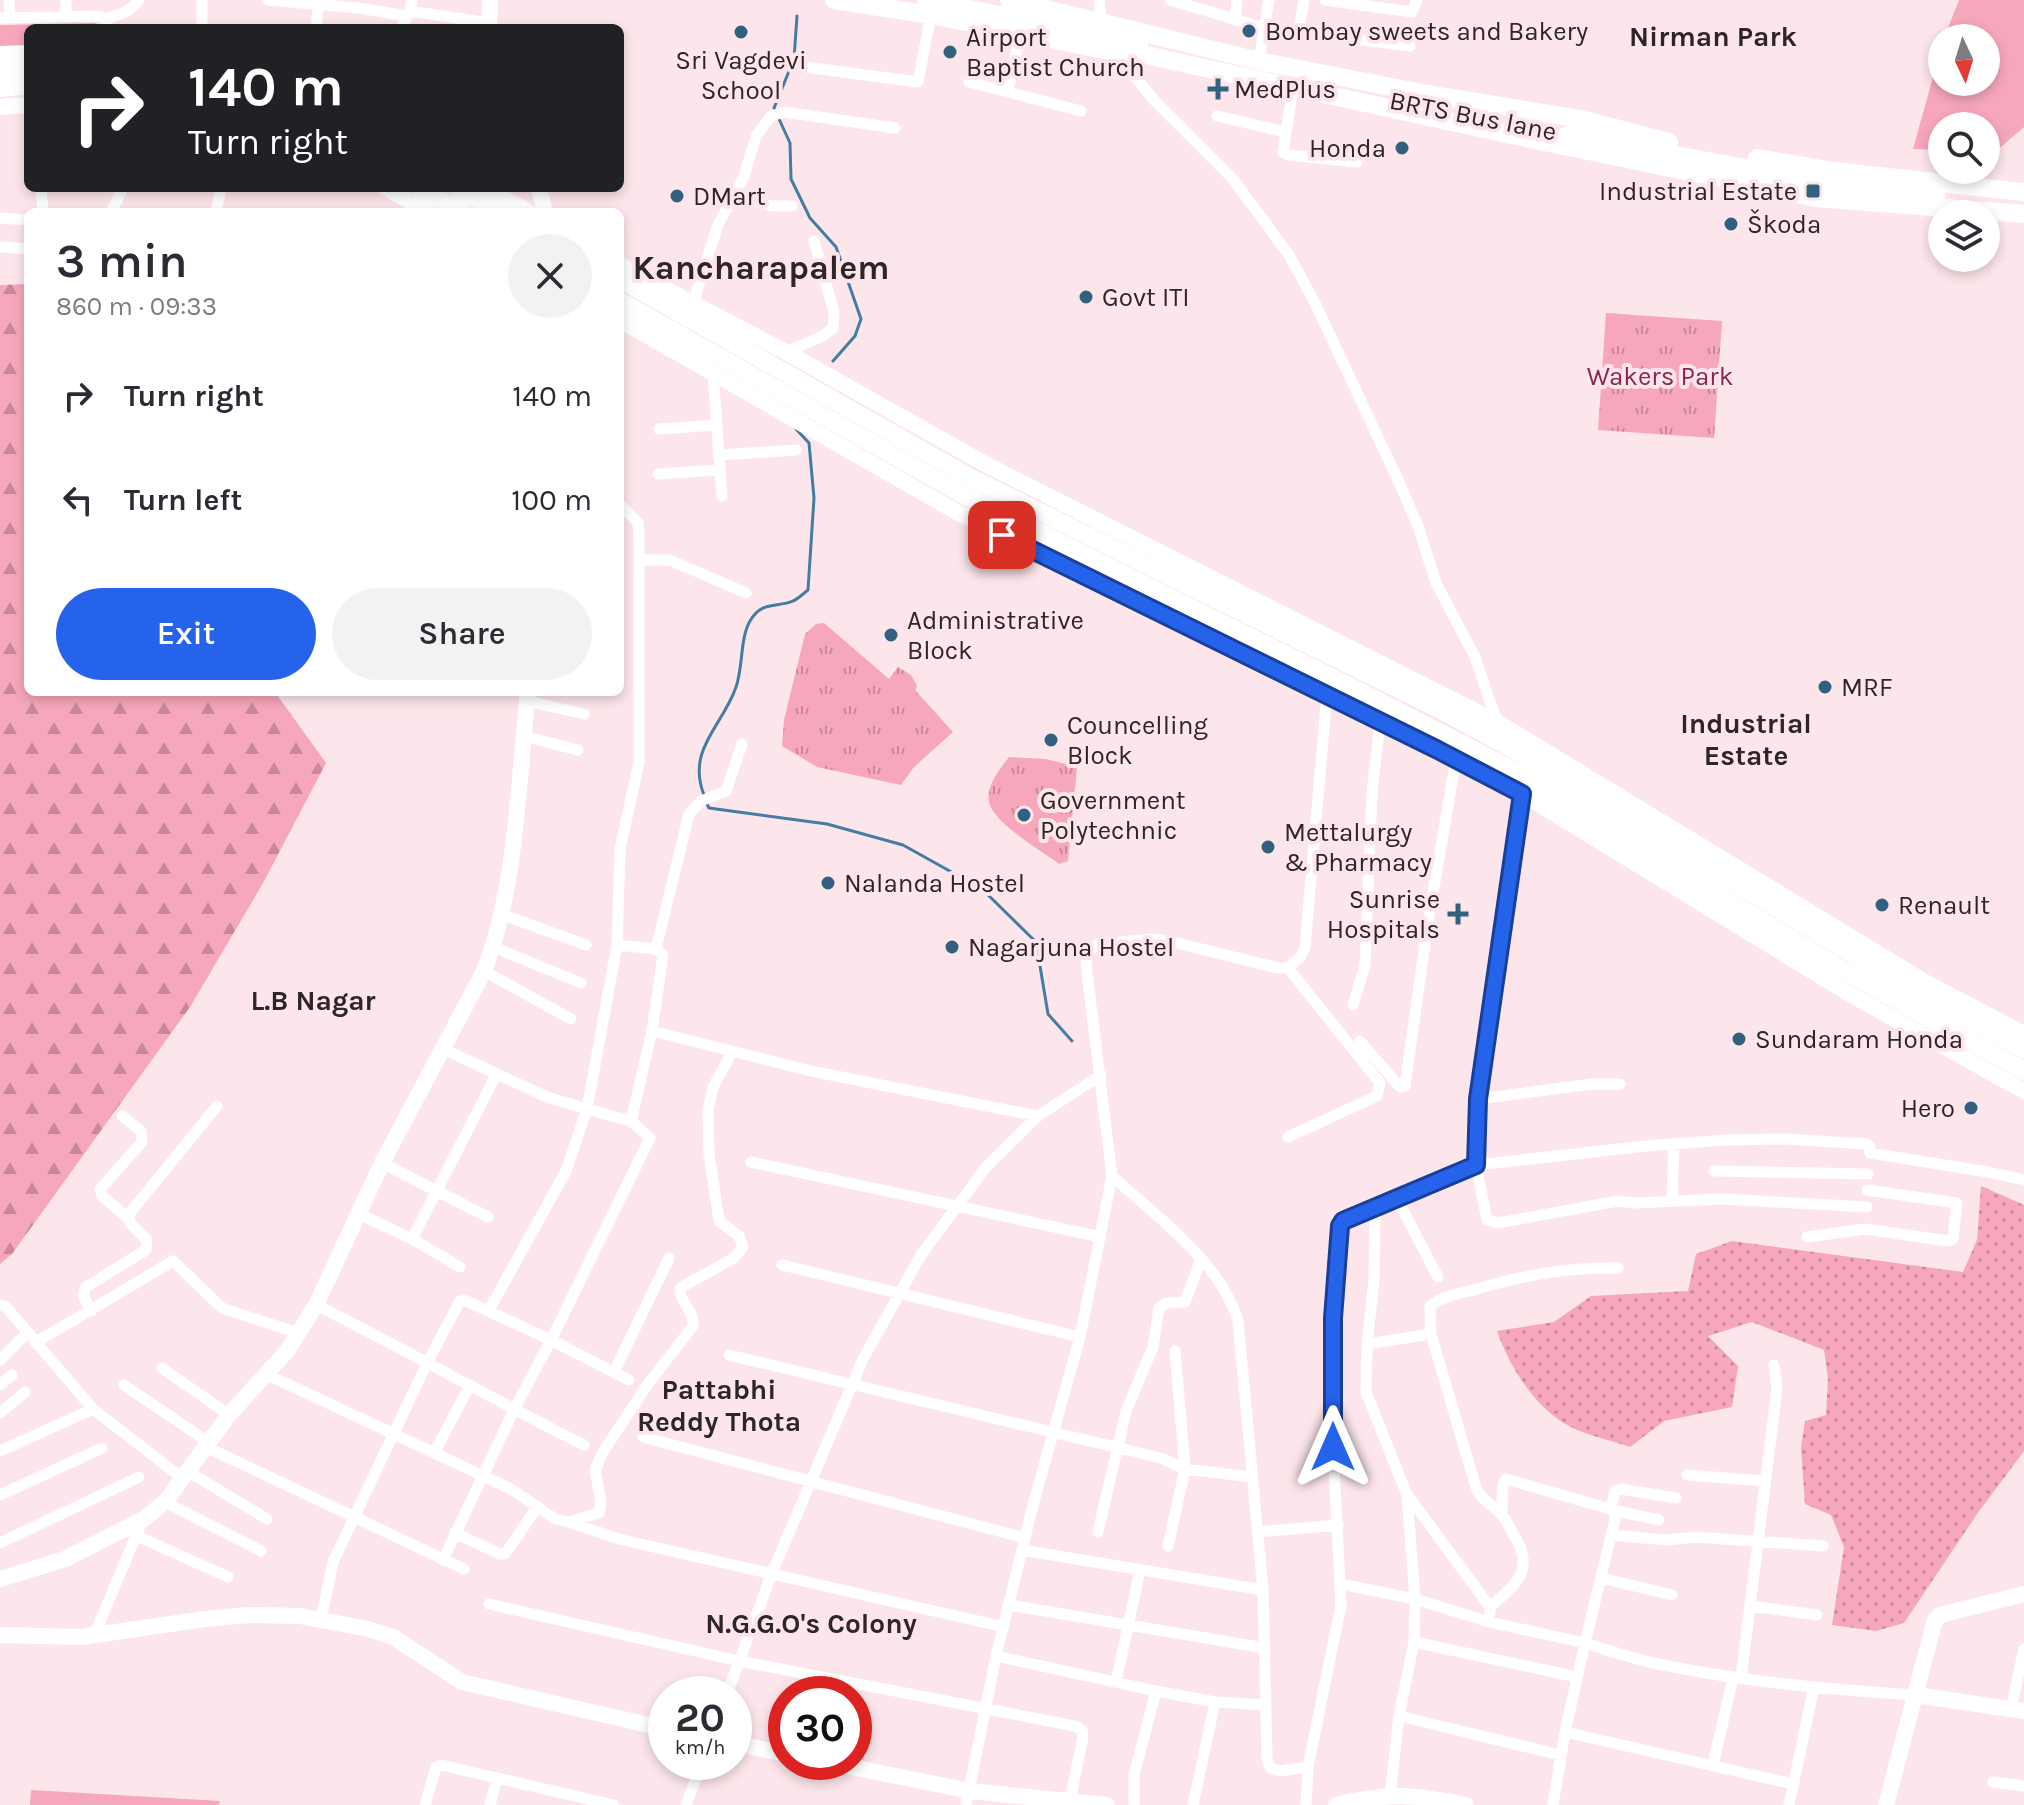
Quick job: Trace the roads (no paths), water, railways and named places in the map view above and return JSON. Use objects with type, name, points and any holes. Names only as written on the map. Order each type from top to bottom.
[{"type":"main road","points":[[834,0],[928,8],[1020,34],[1168,41],[1427,94],[1580,119],[1695,148],[1834,171],[2024,192]]},
{"type":"main road","points":[[1009,0],[1107,37],[1141,54],[1293,88],[1816,198],[2024,214]]},
{"type":"main road","name":"BRTS Bus lane","points":[[928,8],[1107,37],[1505,122],[1815,181],[2024,204]]},
{"type":"main road","points":[[0,71],[24,69]]},
{"type":"main road","points":[[0,88],[24,85]]},
{"type":"main road","points":[[427,192],[456,208]]},
{"type":"main road","points":[[464,192],[494,208]]},
{"type":"main road","points":[[624,269],[972,478],[1372,697],[1528,778],[1850,974],[2024,1071]]},
{"type":"main road","points":[[624,303],[962,494],[1144,573],[1443,711],[1515,750],[1867,963],[2024,1050]]},
{"type":"street","points":[[9,0],[5,18],[99,16],[107,24],[139,0]]},
{"type":"street","points":[[66,0],[66,16]]},
{"type":"street","points":[[202,0],[202,24]]},
{"type":"street","points":[[268,0],[409,9],[484,24]]},
{"type":"street","points":[[489,24],[490,0]]},
{"type":"street","points":[[1099,0],[1107,37],[1154,100],[1233,179],[1289,255],[1315,303],[1398,480],[1418,526],[1436,583],[1475,657],[1497,722]]},
{"type":"street","points":[[1170,0],[1263,29],[1410,46]]},
{"type":"street","points":[[1235,20],[1237,0]]},
{"type":"street","points":[[1259,61],[1269,0]]},
{"type":"street","points":[[1298,34],[1304,0]]},
{"type":"street","points":[[1325,0],[1408,12],[1415,10],[1417,0]]},
{"type":"street","points":[[316,24],[318,2]]},
{"type":"street","points":[[798,66],[918,82],[928,8]]},
{"type":"street","points":[[1008,92],[1020,34]]},
{"type":"street","points":[[0,54],[24,53]]},
{"type":"street","points":[[969,82],[1081,111]]},
{"type":"street","points":[[1293,88],[1283,152],[1357,162]]},
{"type":"street","points":[[0,107],[24,105]]},
{"type":"street","points":[[693,303],[718,225],[744,176],[756,136],[775,114],[895,128]]},
{"type":"street","points":[[1217,116],[1286,132]]},
{"type":"street","points":[[393,192],[422,208]]},
{"type":"street","points":[[495,192],[535,208]]},
{"type":"street","points":[[734,195],[772,206],[792,206]]},
{"type":"street","points":[[0,218],[24,220]]},
{"type":"street","points":[[786,352],[823,336],[833,328],[834,312],[814,241]]},
{"type":"street","points":[[0,247],[24,249]]},
{"type":"street","points":[[624,269],[786,352],[985,464],[1497,722],[1925,982],[2024,1034]]},
{"type":"street","points":[[624,322],[955,511],[1522,794],[1848,993],[2024,1091]]},
{"type":"street","points":[[713,373],[722,496]]},
{"type":"street","points":[[659,429],[716,425]]},
{"type":"street","points":[[718,455],[796,450]]},
{"type":"street","points":[[658,474],[720,470]]},
{"type":"street","points":[[489,1310],[566,1171],[587,1109],[617,945],[620,849],[639,762],[638,523],[624,508]]},
{"type":"street","points":[[639,560],[670,560],[746,593]]},
{"type":"street","points":[[1288,968],[1301,956],[1305,947],[1327,694]]},
{"type":"street","points":[[0,1579],[65,1559],[144,1519],[165,1502],[206,1444],[268,1375],[298,1333],[316,1305],[382,1163],[484,971],[493,947],[506,897],[528,697],[584,714]]},
{"type":"street","points":[[1353,1005],[1365,965],[1372,792],[1380,721]]},
{"type":"street","points":[[523,736],[578,750]]},
{"type":"street","points":[[656,949],[689,814],[701,801],[726,791],[742,744]]},
{"type":"street","points":[[1360,1041],[1400,1087],[1405,1086],[1428,922],[1456,759]]},
{"type":"street","points":[[1522,794],[1478,1099],[1476,1165],[1486,1216],[1491,1222],[1515,1221],[1606,1202],[1723,1199],[1867,1207]]},
{"type":"street","points":[[501,914],[586,945]]},
{"type":"street","points":[[968,1798],[996,1656],[1023,1544],[1080,1337],[1112,1176],[1086,965],[1091,948],[1098,944],[1169,941],[1288,968],[1380,1083],[1380,1091],[1377,1096],[1288,1137]]},
{"type":"street","points":[[617,945],[656,949],[661,952],[663,960],[652,1031],[631,1121]]},
{"type":"street","points":[[493,947],[581,983]]},
{"type":"street","points":[[484,971],[571,1019]]},
{"type":"street","points":[[652,1031],[811,1071],[1038,1116]]},
{"type":"street","points":[[443,1049],[556,1100],[631,1121],[650,1138],[443,1560]]},
{"type":"street","points":[[568,1522],[599,1513],[601,1502],[595,1470],[603,1452],[648,1384],[693,1326],[692,1314],[680,1296],[680,1288],[741,1251],[739,1236],[719,1221],[707,1130],[713,1087],[732,1052]]},
{"type":"street","points":[[412,1239],[496,1075]]},
{"type":"street","points":[[734,1676],[772,1573],[863,1359],[921,1255],[986,1167],[1038,1116],[1101,1075]]},
{"type":"street","points":[[1478,1099],[1592,1084],[1620,1084]]},
{"type":"street","points":[[128,1218],[217,1106]]},
{"type":"street","points":[[91,1311],[83,1295],[86,1287],[146,1250],[147,1240],[128,1218],[102,1196],[100,1189],[142,1142],[141,1131],[122,1116]]},
{"type":"street","points":[[1306,1805],[1308,1767],[1341,1605],[1332,1379],[1340,1226],[1343,1221],[1476,1165],[1674,1143],[1803,1140],[1869,1145],[1865,1229]]},
{"type":"street","points":[[1672,1201],[1674,1143]]},
{"type":"street","points":[[1870,1153],[2024,1180]]},
{"type":"street","points":[[751,1162],[1101,1237]]},
{"type":"street","points":[[382,1163],[488,1217]]},
{"type":"street","points":[[1714,1171],[1868,1174]]},
{"type":"street","points":[[1112,1176],[1201,1259],[1229,1295],[1238,1321],[1263,1590],[1267,1759],[1270,1768],[1279,1771],[1308,1767]]},
{"type":"street","points":[[1807,1237],[1865,1229],[1951,1241],[1954,1236],[1958,1206],[1953,1202],[1867,1190]]},
{"type":"street","points":[[1396,1197],[1438,1277]]},
{"type":"street","points":[[1375,1206],[1374,1280],[1367,1344],[1366,1392],[1407,1495],[1490,1607],[1489,1622]]},
{"type":"street","points":[[359,1214],[412,1239],[460,1267]]},
{"type":"street","points":[[614,1372],[669,1258]]},
{"type":"street","points":[[1098,1532],[1129,1399],[1153,1347],[1159,1308],[1166,1303],[1185,1302],[1201,1259]]},
{"type":"street","points":[[0,1360],[31,1338],[91,1311],[173,1261],[222,1308],[298,1333]]},
{"type":"street","points":[[782,1265],[1080,1337]]},
{"type":"street","points":[[1490,1607],[1517,1583],[1524,1553],[1501,1514],[1481,1499],[1476,1488],[1431,1334],[1430,1306],[1449,1297],[1547,1271],[1577,1267],[1618,1268]]},
{"type":"street","points":[[321,1619],[333,1562],[428,1361],[460,1301],[489,1310],[629,1380]]},
{"type":"street","points":[[0,1305],[6,1307],[93,1409],[185,1475],[267,1519]]},
{"type":"street","points":[[316,1305],[584,1445]]},
{"type":"street","points":[[1367,1344],[1431,1334]]},
{"type":"street","points":[[1168,1546],[1185,1469],[1175,1351]]},
{"type":"street","points":[[729,1355],[1161,1458],[1185,1469],[1252,1477]]},
{"type":"street","points":[[1713,1765],[1737,1678],[1750,1606],[1777,1389],[1774,1365]]},
{"type":"street","points":[[162,1368],[229,1415]]},
{"type":"street","points":[[0,1385],[12,1375]]},
{"type":"street","points":[[268,1375],[483,1475],[555,1519],[619,1539],[1004,1627]]},
{"type":"street","points":[[124,1385],[206,1444],[464,1569]]},
{"type":"street","points":[[434,1453],[470,1385]]},
{"type":"street","points":[[0,1413],[25,1392]]},
{"type":"street","points":[[0,1451],[93,1409]]},
{"type":"street","points":[[643,1437],[811,1479],[1023,1544],[1140,1570],[1263,1590]]},
{"type":"street","points":[[0,1495],[102,1448]]},
{"type":"street","points":[[1687,1475],[1765,1481]]},
{"type":"street","points":[[0,1543],[139,1477]]},
{"type":"street","points":[[1501,1514],[1506,1479],[1659,1520]]},
{"type":"street","points":[[1553,1805],[1560,1755],[1611,1535],[1615,1491],[1621,1489],[1676,1498]]},
{"type":"street","points":[[1390,1795],[1399,1716],[1414,1642],[1415,1599],[1407,1495]]},
{"type":"street","points":[[165,1502],[261,1551]]},
{"type":"street","points":[[455,1533],[505,1554],[538,1506]]},
{"type":"street","points":[[94,1636],[144,1519]]},
{"type":"street","points":[[1258,1532],[1338,1525]]},
{"type":"street","points":[[135,1535],[228,1577]]},
{"type":"street","points":[[1611,1535],[1823,1546]]},
{"type":"street","points":[[1116,1682],[1140,1570]]},
{"type":"street","points":[[1601,1578],[1672,1595]]},
{"type":"street","points":[[1341,1584],[1415,1599],[1489,1622],[1585,1643],[1660,1664],[1737,1678],[1916,1695],[2018,1710],[2024,1649]]},
{"type":"street","points":[[1886,1805],[1933,1628],[1940,1615],[2024,1594]]},
{"type":"street","points":[[489,1604],[739,1661],[1075,1726],[1082,1730],[1069,1802]]},
{"type":"street","points":[[1009,1605],[1265,1648]]},
{"type":"street","points":[[1750,1606],[1817,1615]]},
{"type":"street","points":[[0,1635],[56,1638],[94,1636],[248,1615],[321,1619],[393,1637],[462,1682],[648,1725]]},
{"type":"street","points":[[1414,1642],[1577,1677]]},
{"type":"street","points":[[996,1656],[1215,1702],[1266,1705]]},
{"type":"street","points":[[1789,1805],[1814,1687]]},
{"type":"street","points":[[1134,1805],[1134,1775],[1156,1691]]},
{"type":"street","points":[[1193,1805],[1215,1702]]},
{"type":"street","points":[[1399,1716],[1560,1755]]},
{"type":"street","points":[[1565,1732],[1793,1784]]},
{"type":"street","points":[[425,1805],[436,1767],[447,1766],[566,1800],[614,1805]]},
{"type":"street","points":[[872,1773],[968,1798],[1107,1805]]},
{"type":"street","points":[[490,1805],[497,1779]]},
{"type":"street","points":[[686,1805],[695,1780]]},
{"type":"street","points":[[1993,1782],[2024,1786]]},
{"type":"street","points":[[1336,1805],[1390,1795],[1415,1795],[1466,1805]]},
{"type":"waterway","points":[[797,16],[794,59],[774,108],[790,143],[791,179],[810,218],[836,247],[861,319],[855,336],[833,361]]},
{"type":"waterway","points":[[704,795],[700,779],[703,751],[736,687],[750,621],[760,610],[793,601],[808,590],[814,498],[809,443],[796,429]]},
{"type":"waterway","points":[[706,802],[709,808],[827,824],[903,845],[982,889],[1036,942],[1048,1014],[1072,1041]]},
{"type":"place","name":"Bombay sweets and Bakery","points":[[1249,31]]},
{"type":"place","name":"Sri Vagdevi School","points":[[741,32]]},
{"type":"place","name":"Airport Baptist Church","points":[[950,52]]},
{"type":"place","name":"MedPlus","points":[[1218,89]]},
{"type":"place","name":"Honda","points":[[1402,148]]},
{"type":"place","name":"Industrial Estate","points":[[1813,191]]},
{"type":"place","name":"DMart","points":[[677,196]]},
{"type":"place","name":"Škoda","points":[[1731,224]]},
{"type":"place","name":"Govt ITI","points":[[1086,297]]},
{"type":"place","name":"Administrative Block","points":[[891,635]]},
{"type":"place","name":"MRF","points":[[1825,687]]},
{"type":"place","name":"Councelling Block","points":[[1051,740]]},
{"type":"place","name":"Government Polytechnic","points":[[1024,815]]},
{"type":"place","name":"Mettalurgy & Pharmacy","points":[[1268,847]]},
{"type":"place","name":"Nalanda Hostel","points":[[828,883]]},
{"type":"place","name":"Renault","points":[[1882,905]]},
{"type":"place","name":"Sunrise Hospitals","points":[[1458,914]]},
{"type":"place","name":"Nagarjuna Hostel","points":[[952,947]]},
{"type":"place","name":"Sundaram Honda","points":[[1739,1039]]},
{"type":"place","name":"Hero","points":[[1971,1108]]},
{"type":"district","name":"Nirman Park","points":[[1713,36]]},
{"type":"district","name":"Kancharapalem","points":[[761,268]]},
{"type":"district","name":"Industrial Estate","points":[[1746,739]]},
{"type":"district","name":"L.B Nagar","points":[[313,1000]]},
{"type":"district","name":"Pattabhi Reddy Thota","points":[[719,1405]]},
{"type":"district","name":"N.G.G.O's Colony","points":[[811,1623]]},
{"type":"park label","name":"Wakers Park","points":[[1660,376]]}]
